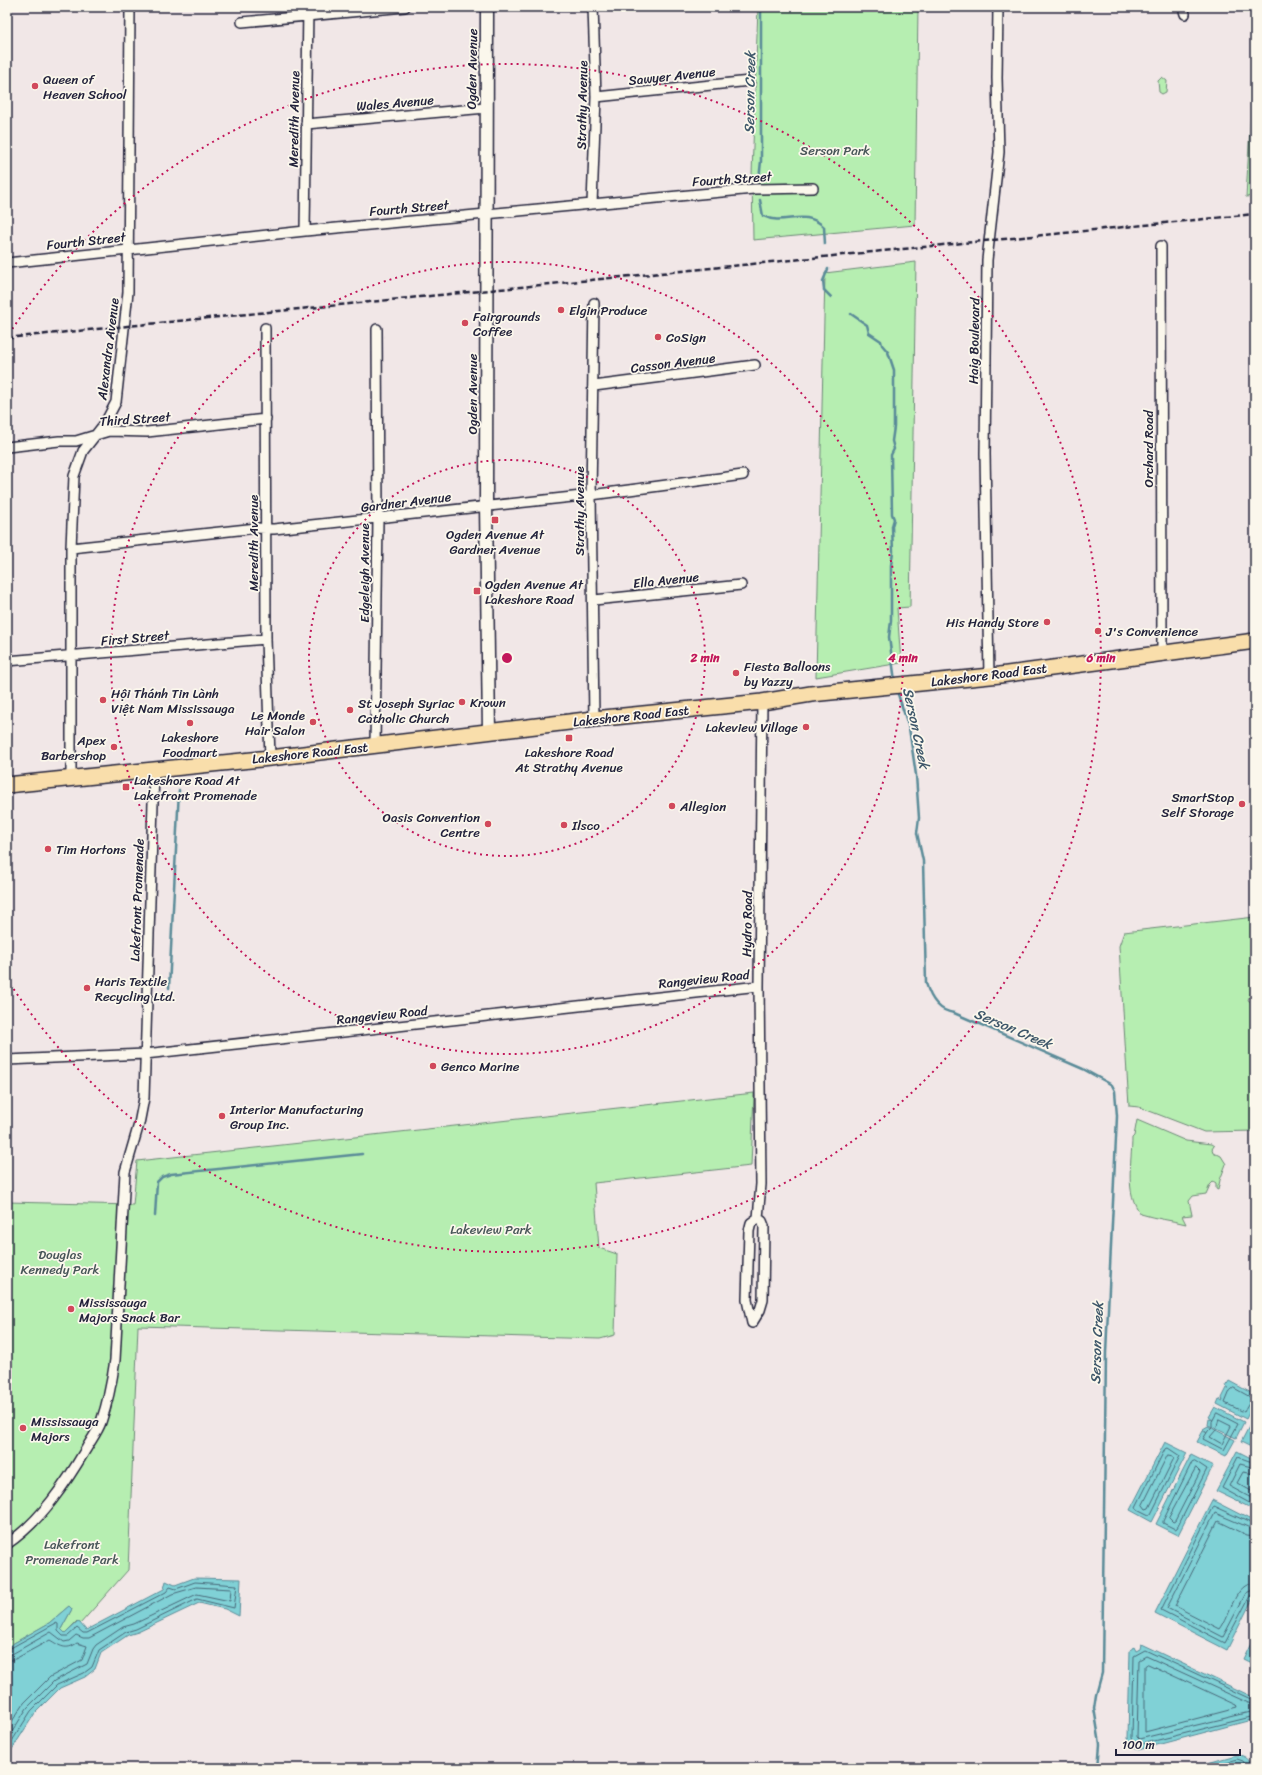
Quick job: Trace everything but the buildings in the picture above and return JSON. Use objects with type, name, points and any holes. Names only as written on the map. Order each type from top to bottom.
[{"type":"main road","name":"Lakeshore Road East","points":[[7,785],[270,758],[762,702],[811,694],[989,676],[1162,652],[1255,641]]},
{"type":"street","name":"Alexandra Avenue","points":[[71,779],[71,548],[74,476],[83,451],[112,412],[118,388],[128,292],[130,250],[130,7]]},
{"type":"street","points":[[242,22],[308,11],[405,7]]},
{"type":"street","name":"Ogden Avenue","points":[[487,7],[486,505],[488,732]]},
{"type":"street","name":"Strathy Avenue","points":[[592,204],[596,97],[593,7]]},
{"type":"street","name":"Haig Boulevard","points":[[989,676],[985,454],[988,260],[999,152],[997,78],[998,7]]},
{"type":"street","name":"Meredith Avenue","points":[[305,231],[308,11]]},
{"type":"street","name":"Sawyer Avenue","points":[[596,97],[750,81]]},
{"type":"street","name":"Wales Avenue","points":[[306,124],[486,108]]},
{"type":"street","name":"Fourth Street","points":[[7,263],[305,231],[592,204],[754,190],[813,188]]},
{"type":"street","name":"Orchard Road","points":[[1161,246],[1162,652]]},
{"type":"street","name":"Strathy Avenue","points":[[594,303],[594,386],[591,495],[594,600],[594,720]]},
{"type":"street","name":"Meredith Avenue","points":[[265,328],[266,639],[270,758]]},
{"type":"street","name":"Edgeleigh Avenue","points":[[375,746],[378,519],[377,329]]},
{"type":"street","name":"Casson Avenue","points":[[594,386],[755,365]]},
{"type":"street","name":"Third Street","points":[[7,447],[59,440],[76,441],[109,431],[147,432],[266,419]]},
{"type":"street","name":"Gardner Avenue","points":[[71,548],[257,528],[266,529],[378,519],[486,505],[591,495],[743,475]]},
{"type":"street","name":"Ella Avenue","points":[[594,600],[741,585]]},
{"type":"street","name":"First Street","points":[[7,661],[266,639]]},
{"type":"street","name":"Hydro Road","points":[[758,1218],[761,1153],[759,986],[762,702]]},
{"type":"street","name":"Lakefront Promenade","points":[[7,1544],[19,1536],[41,1514],[63,1486],[101,1424],[116,1360],[126,1172],[143,1102],[146,1054],[154,770]]},
{"type":"street","name":"Rangeview Road","points":[[7,1060],[146,1054],[759,986]]},
{"type":"street","points":[[758,1218],[762,1220],[764,1228],[763,1300],[760,1310],[752,1323],[747,1300],[749,1230],[751,1223],[758,1218]]},
{"type":"green space","name":"Serson Park","points":[[758,7],[918,7],[915,225],[753,240],[752,174]]},
{"type":"green space","points":[[1255,39],[1255,196],[1246,197]]},
{"type":"green space","points":[[1162,77],[1167,81],[1166,92],[1162,94],[1159,92],[1158,81]]},
{"type":"green space","points":[[916,262],[910,607],[897,608],[901,663],[816,677],[825,273]]},
{"type":"green space","points":[[1255,917],[1255,982],[1248,1000],[1255,1005],[1255,1131],[1204,1132],[1139,1107],[1129,1106],[1119,946],[1124,932]]},
{"type":"green space","name":"Lakeview Park","points":[[754,1093],[751,1166],[594,1183],[599,1248],[617,1254],[615,1335],[600,1339],[138,1326],[128,1570],[80,1624],[77,1621],[65,1633],[61,1629],[72,1609],[69,1606],[49,1623],[7,1647],[7,1202],[133,1205],[137,1161]]},
{"type":"green space","points":[[1137,1120],[1186,1141],[1211,1144],[1214,1146],[1212,1149],[1213,1152],[1221,1156],[1226,1164],[1218,1190],[1216,1189],[1216,1184],[1213,1182],[1206,1194],[1193,1196],[1189,1201],[1192,1215],[1182,1216],[1186,1224],[1141,1214],[1136,1206],[1132,1197],[1130,1177],[1132,1138],[1134,1136]]},
{"type":"water","points":[[1229,1381],[1255,1395],[1255,1400],[1246,1419],[1217,1404],[1219,1399],[1223,1401],[1222,1398],[1227,1388],[1229,1388],[1226,1386]]},
{"type":"water","points":[[1215,1407],[1244,1422],[1236,1438],[1208,1425],[1209,1419],[1213,1420],[1209,1417]]},
{"type":"water","points":[[1255,1415],[1255,1449],[1241,1442]]},
{"type":"water","points":[[1208,1426],[1235,1440],[1226,1456],[1197,1442],[1203,1431],[1207,1433],[1203,1429]]},
{"type":"water","points":[[1165,1442],[1187,1453],[1152,1522],[1130,1510]]},
{"type":"water","points":[[1237,1451],[1255,1460],[1255,1510],[1216,1491]]},
{"type":"water","points":[[1191,1455],[1213,1466],[1178,1535],[1156,1524]]},
{"type":"water","points":[[1212,1500],[1255,1522],[1255,1594],[1227,1650],[1155,1613]]},
{"type":"water","points":[[194,1578],[241,1579],[239,1616],[225,1609],[199,1603],[138,1632],[128,1635],[101,1653],[95,1669],[85,1677],[60,1688],[35,1713],[9,1754],[7,1768],[7,1647],[49,1623],[69,1606],[72,1609],[61,1629],[65,1633],[78,1621],[86,1630],[164,1589],[166,1581],[175,1585]]},
{"type":"water","points":[[1255,1634],[1255,1665],[1243,1659]]},
{"type":"water","points":[[1141,1644],[1255,1698],[1255,1719],[1138,1750],[1130,1744],[1128,1738],[1130,1650],[1134,1647],[1136,1651],[1140,1649]]},
{"type":"water","points":[[1236,1755],[1247,1758],[1252,1768],[1190,1768]]},
{"type":"waterway","name":"Serson Creek","points":[[759,180],[761,161],[761,7]]},
{"type":"waterway","name":"Serson Creek","points":[[760,200],[763,216],[779,220],[809,218],[816,221],[824,227],[825,244]]},
{"type":"waterway","name":"Serson Creek","points":[[828,269],[823,281],[824,290],[831,297]]},
{"type":"waterway","name":"Serson Creek","points":[[851,314],[867,325],[869,333],[881,341],[882,345],[888,352],[894,370],[894,427],[892,441],[894,449],[891,455],[892,514],[894,519],[892,526],[893,552],[891,565],[891,621],[889,637],[895,681]]},
{"type":"waterway","name":"Serson Creek","points":[[897,691],[909,728],[916,775],[919,818],[917,833],[923,861],[926,983],[932,998],[939,1006],[948,1012],[954,1013],[1083,1069],[1112,1085],[1115,1091],[1117,1116],[1106,1353],[1102,1673],[1094,1708],[1100,1744],[1098,1768]]},
{"type":"waterway","points":[[169,988],[179,790]]},
{"type":"waterway","points":[[155,1216],[157,1182],[162,1177],[171,1174],[362,1154]]},
{"type":"railway","points":[[7,338],[1255,214]]},
{"type":"place","name":"Queen of Heaven School","points":[[35,86]]},
{"type":"place","name":"Elgin Produce","points":[[561,310]]},
{"type":"place","name":"Fairgrounds Coffee","points":[[465,323]]},
{"type":"place","name":"CoSign","points":[[658,337]]},
{"type":"place","name":"Ogden Avenue At Gardner Avenue","points":[[495,520]]},
{"type":"place","name":"Ogden Avenue At Lakeshore Road","points":[[477,591]]},
{"type":"place","name":"His Handy Store","points":[[1047,622]]},
{"type":"place","name":"J's Convenience","points":[[1098,631]]},
{"type":"place","name":"Fiesta Balloons by Yazzy","points":[[736,673]]},
{"type":"place","name":"Hội Thánh Tin Lành Việt Nam Mississauga","points":[[103,700]]},
{"type":"place","name":"Krown","points":[[462,702]]},
{"type":"place","name":"St Joseph Syriac Catholic Church","points":[[350,710]]},
{"type":"place","name":"Le Monde Hair Salon","points":[[313,722]]},
{"type":"place","name":"Lakeshore Foodmart","points":[[190,723]]},
{"type":"place","name":"Lakeview Village","points":[[806,727]]},
{"type":"place","name":"Lakeshore Road At Strathy Avenue","points":[[569,738]]},
{"type":"place","name":"Apex Barbershop","points":[[114,747]]},
{"type":"place","name":"Lakeshore Road At Lakefront Promenade","points":[[126,787]]},
{"type":"place","name":"SmartStop Self Storage","points":[[1242,804]]},
{"type":"place","name":"Allegion","points":[[672,806]]},
{"type":"place","name":"Oasis Convention Centre","points":[[488,824]]},
{"type":"place","name":"Ilsco","points":[[564,825]]},
{"type":"place","name":"Tim Hortons","points":[[48,849]]},
{"type":"place","name":"Haris Textile Recycling Ltd.","points":[[87,988]]},
{"type":"place","name":"Genco Marine","points":[[433,1066]]},
{"type":"place","name":"Interior Manufacturing Group Inc.","points":[[222,1116]]},
{"type":"place","name":"Mississauga Majors Snack Bar","points":[[71,1309]]},
{"type":"place","name":"Mississauga Majors","points":[[23,1428]]},
{"type":"park label","name":"Douglas Kennedy Park","points":[[60,1262]]},
{"type":"park label","name":"Lakefront Promenade Park","points":[[72,1552]]}]
